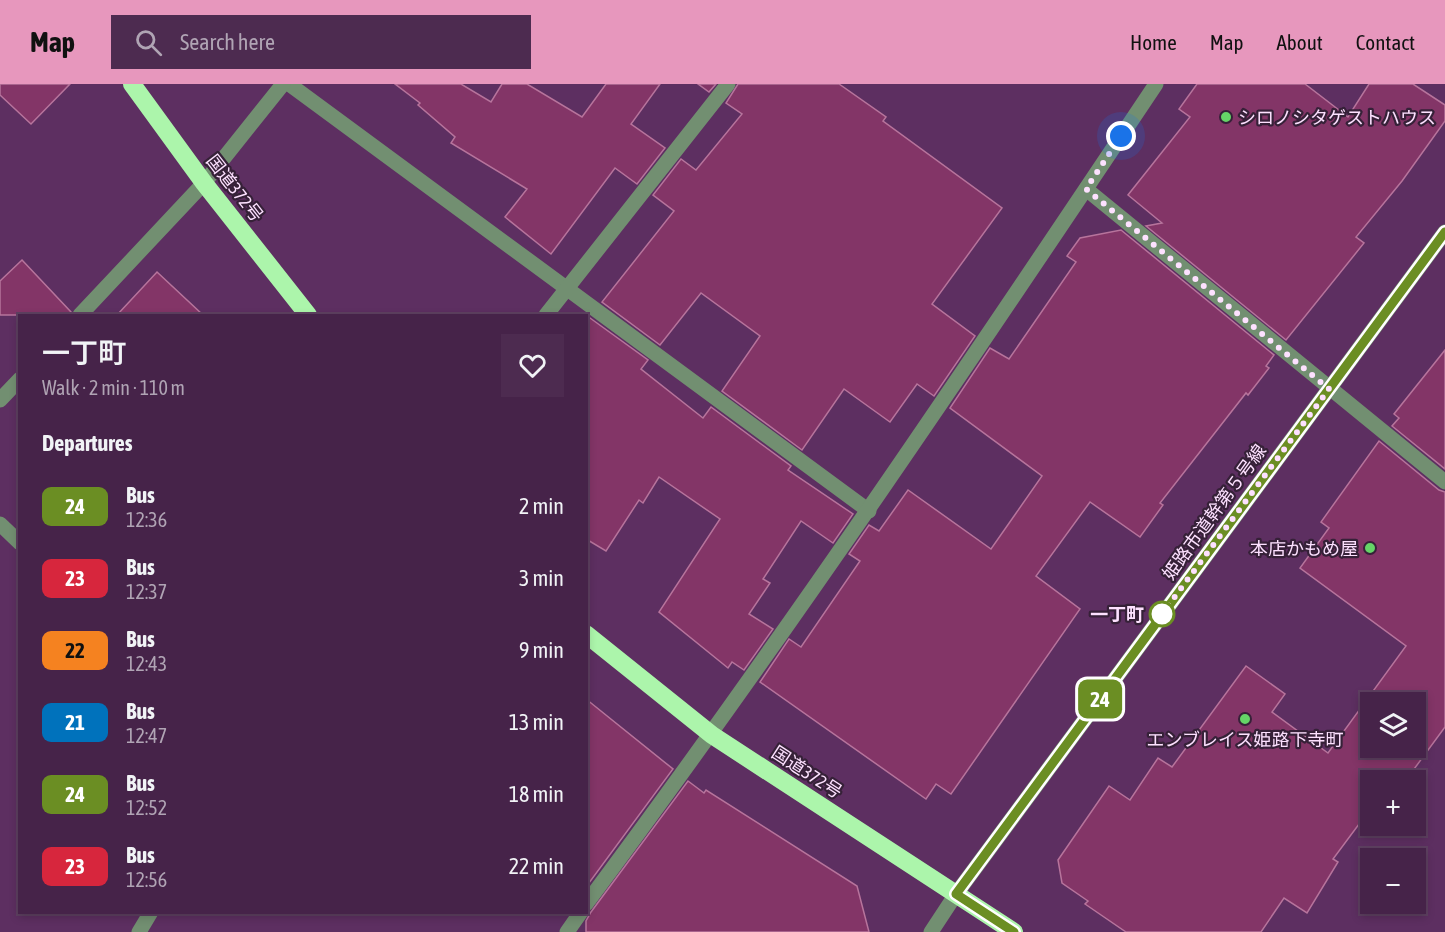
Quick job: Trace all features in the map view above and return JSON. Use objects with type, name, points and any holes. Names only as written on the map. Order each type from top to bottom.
[{"type":"highway","name":"国道372号","points":[[132,84],[204,183],[307,314]]},
{"type":"highway","name":"国道372号","points":[[588,636],[712,735],[1014,932]]},
{"type":"street","points":[[81,314],[204,183],[283,84]]},
{"type":"street","points":[[289,84],[869,511]]},
{"type":"street","points":[[547,314],[728,84]]},
{"type":"street","points":[[588,901],[712,735],[869,511],[1156,84]]},
{"type":"street","points":[[1086,189],[1445,482]]},
{"type":"street","name":"姫路市道幹第５号線","points":[[931,932],[956,894],[1445,232]]},
{"type":"street","points":[[0,400],[18,381]]},
{"type":"street","points":[[0,525],[18,541]]},
{"type":"street","points":[[139,932],[150,914]]},
{"type":"street","points":[[567,932],[574,914]]},
{"type":"building","points":[[0,84],[70,84],[31,124],[0,95]]},
{"type":"building","points":[[395,84],[461,84],[491,102],[502,84],[527,84],[582,117],[606,84],[660,84],[631,124],[665,148],[637,184],[615,168],[551,254],[505,217],[527,189],[451,143],[455,137],[418,105],[420,103]]},
{"type":"building","points":[[698,84],[716,84],[709,92]]},
{"type":"building","points":[[738,84],[839,84],[886,117],[883,121],[1002,208],[932,304],[975,336],[934,396],[917,384],[890,422],[844,389],[802,450],[722,391],[760,336],[701,293],[660,345],[602,302],[674,211],[653,195],[681,159],[696,170],[742,114],[726,103]]},
{"type":"building","points":[[1197,84],[1305,84],[1348,117],[1369,84],[1413,84],[1445,105],[1445,121],[1402,181],[1356,237],[1364,243],[1286,340],[1146,226],[1162,223],[1128,195],[1190,117],[1179,109]]},
{"type":"building","points":[[1121,230],[1274,355],[1266,366],[1269,368],[1248,395],[1246,393],[1160,503],[1163,505],[1140,537],[1090,502],[1036,576],[1080,609],[951,794],[936,784],[926,799],[760,682],[789,639],[801,647],[860,561],[849,554],[869,525],[879,531],[908,490],[991,549],[1042,476],[950,408],[990,348],[1009,359],[1076,262],[1067,256],[1080,238]]},
{"type":"building","points":[[22,260],[71,312],[70,314],[0,315],[0,281]]},
{"type":"building","points":[[157,272],[202,314],[118,314]]},
{"type":"building","points":[[590,318],[648,360],[641,369],[703,418],[711,407],[791,466],[788,470],[853,514],[833,543],[801,521],[763,579],[770,583],[749,614],[773,629],[744,670],[732,662],[728,668],[659,612],[720,519],[659,477],[643,503],[639,500],[606,551],[588,540],[588,320]]},
{"type":"building","points":[[1445,350],[1445,469],[1392,426],[1399,418],[1394,414]]},
{"type":"building","points":[[1379,441],[1439,490],[1445,492],[1445,727],[1426,753],[1426,692],[1372,692],[1406,646],[1300,568],[1329,528],[1321,522]]},
{"type":"building","points":[[1246,666],[1285,694],[1272,712],[1328,753],[1360,709],[1360,758],[1422,758],[1413,770],[1360,770],[1360,823],[1333,859],[1338,862],[1307,913],[1284,898],[1261,932],[1126,932],[1085,904],[1088,901],[1062,883],[1058,860],[1109,786],[1130,800],[1158,758],[1172,767]]},
{"type":"building","points":[[588,701],[673,769],[588,884]]},
{"type":"building","points":[[688,781],[704,793],[706,790],[857,886],[869,932],[586,932],[586,921],[591,912]]},
{"type":"bus line","name":"24","points":[[1014,932],[956,894],[1445,232]]},
{"type":"place","name":"シロノシタゲストハウス","points":[[1226,117]]},
{"type":"place","name":"本店かもめ屋","points":[[1370,548]]},
{"type":"place","name":"一丁町","points":[[1162,614]]},
{"type":"place","name":"エンブレイス姫路下寺町","points":[[1245,719]]},
{"type":"route","points":[[1121,136],[1086,189],[1329,389],[1162,614]]}]
